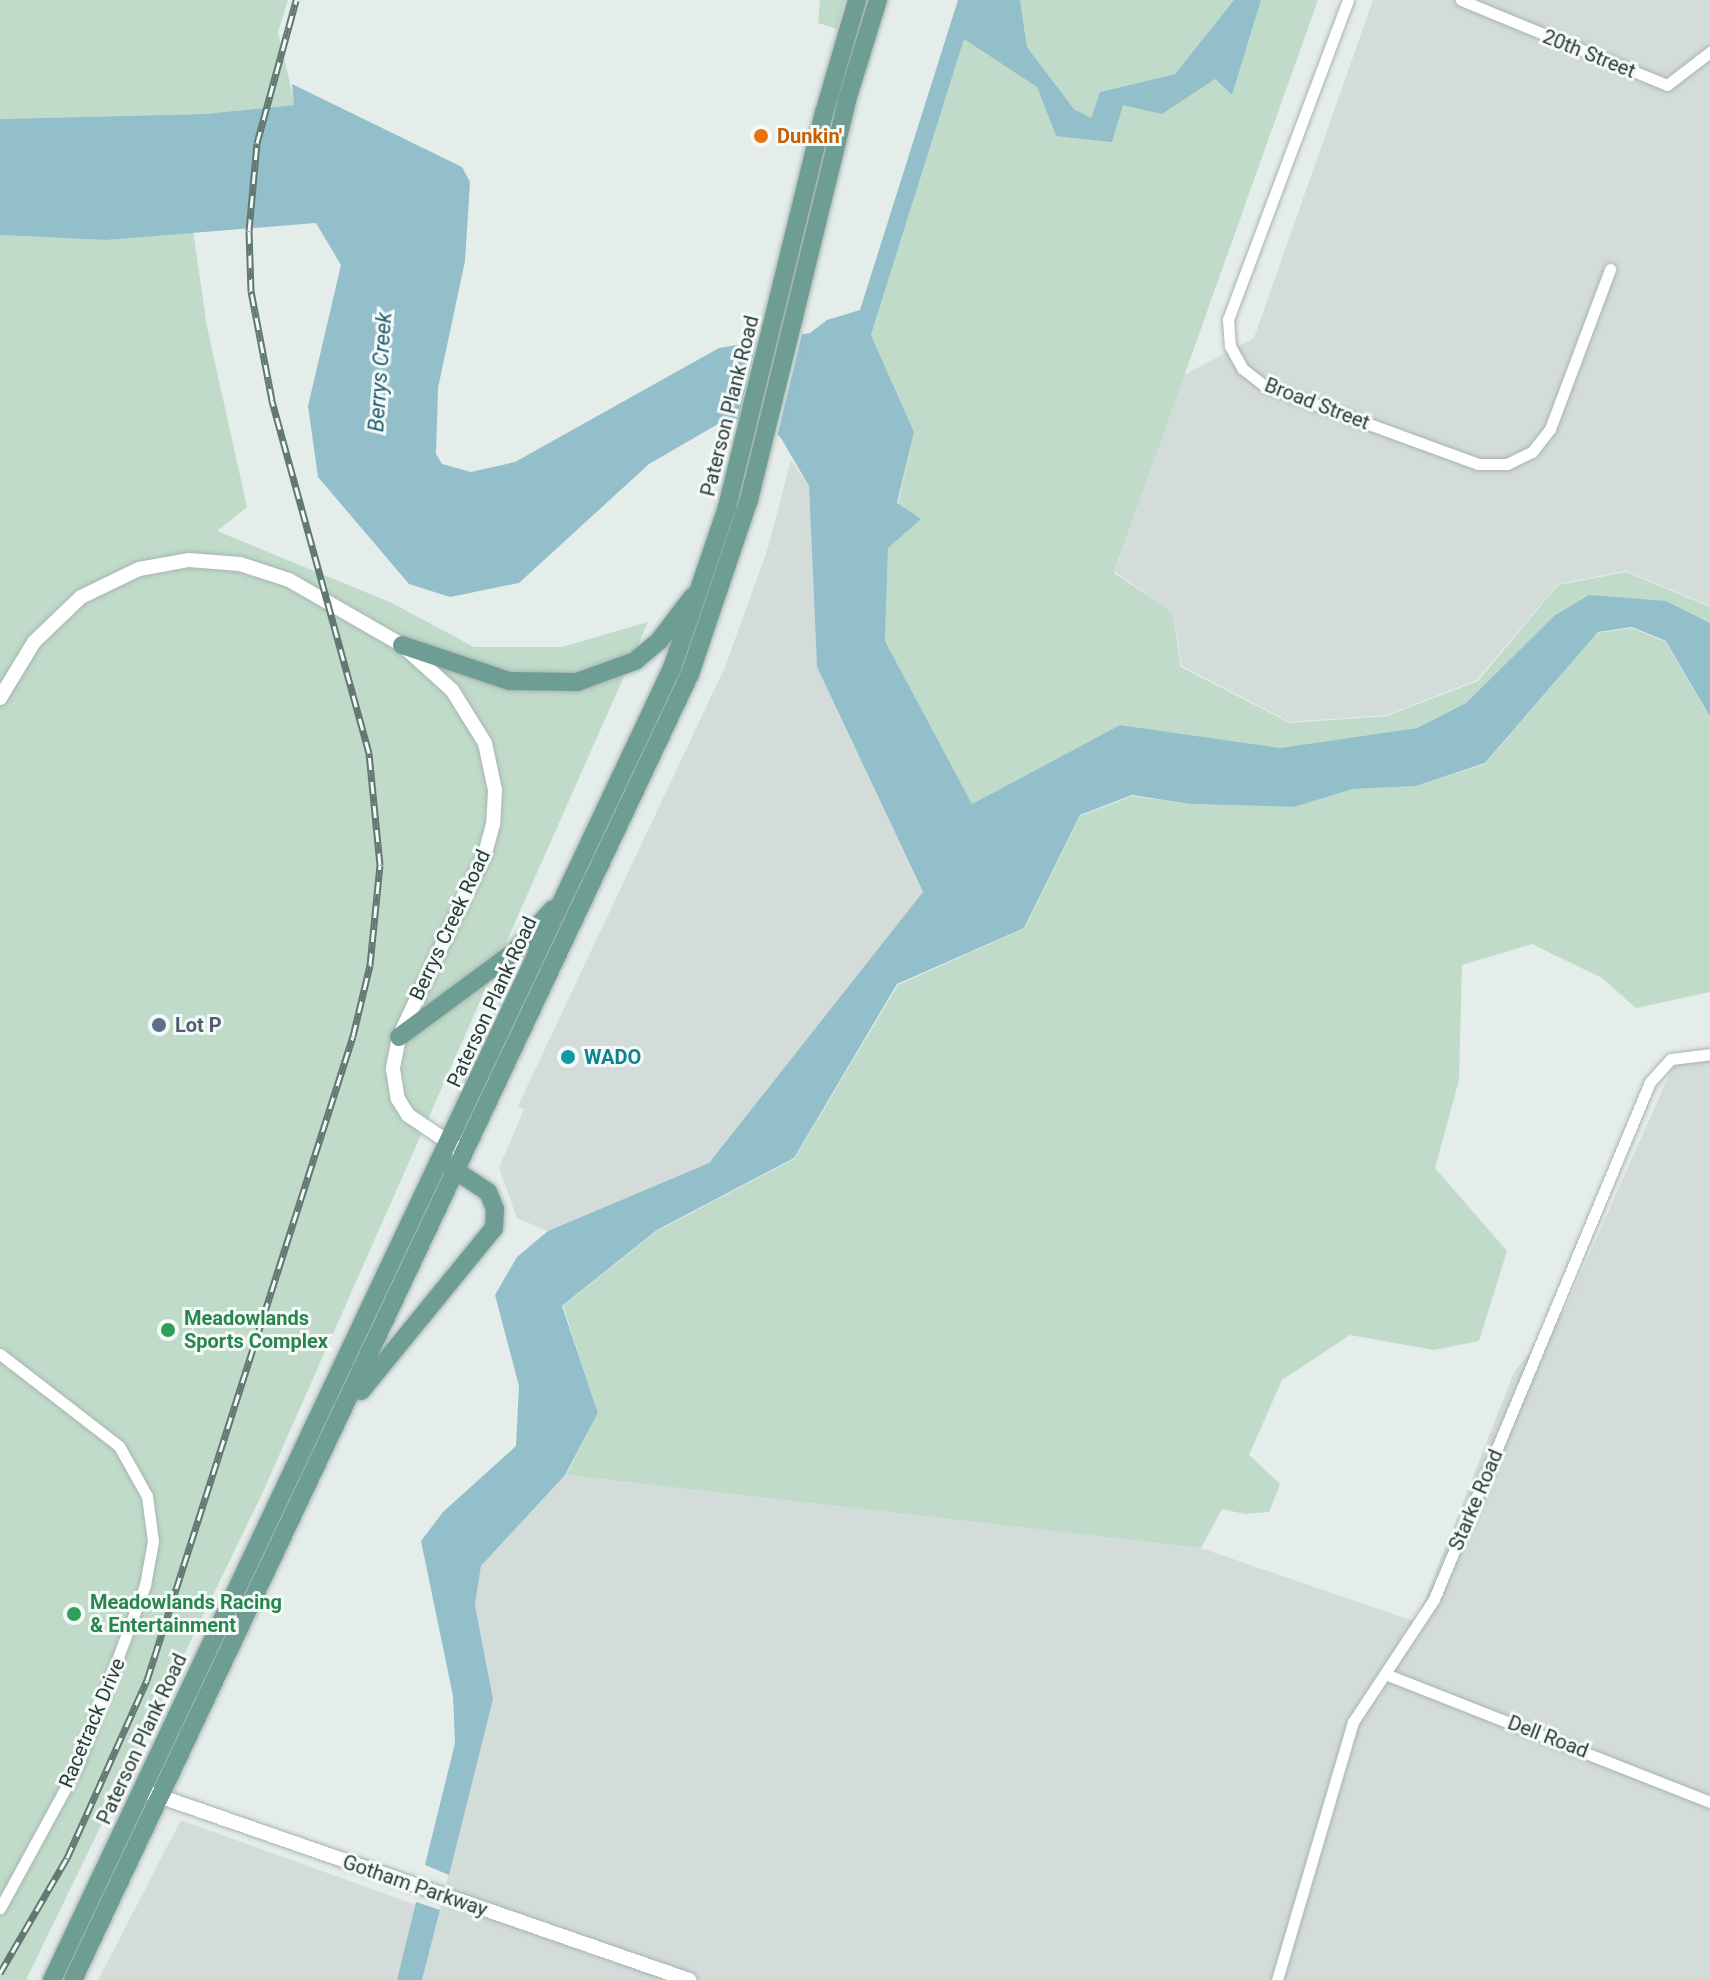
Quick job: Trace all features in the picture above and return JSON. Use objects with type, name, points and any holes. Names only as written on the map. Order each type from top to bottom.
[{"type":"main road","name":"Paterson Plank Road","points":[[73,1980],[151,1794],[449,1166],[685,685],[729,567],[756,435],[773,322],[824,113],[857,0]]},
{"type":"main road","name":"Paterson Plank Road","points":[[458,1148],[570,888],[653,713],[706,577],[792,326],[844,112],[879,2]]},
{"type":"main road","points":[[402,645],[509,681],[590,680],[651,648],[706,577]]},
{"type":"main road","points":[[399,1037],[521,946],[570,888]]},
{"type":"main road","name":"Paterson Plank Road","points":[[52,1980],[151,1794],[341,1415],[449,1166]]},
{"type":"main road","points":[[341,1415],[491,1235],[492,1200],[449,1166]]},
{"type":"street","name":"Broad Street","points":[[1348,0],[1228,319],[1230,346],[1243,369],[1265,386],[1464,459],[1507,464],[1532,452],[1550,429],[1610,269]]},
{"type":"street","name":"20th Street","points":[[1461,0],[1667,85],[1710,52]]},
{"type":"street","name":"Berrys Creek Road","points":[[0,698],[34,642],[68,607],[123,575],[172,562],[223,561],[273,572],[402,645],[473,717],[490,759],[496,805],[485,854],[399,1037],[393,1069],[398,1099],[415,1122],[458,1148]]},
{"type":"street","name":"Starke Road","points":[[1277,1980],[1353,1722],[1434,1599],[1650,1082],[1671,1059],[1710,1054]]},
{"type":"street","name":"Racetrack Drive","points":[[0,1354],[119,1446],[147,1496],[153,1541],[145,1585],[77,1767],[0,1908]]},
{"type":"street","name":"Dell Road","points":[[1385,1674],[1710,1802]]},
{"type":"street","name":"Gotham Parkway","points":[[151,1794],[689,1980]]},
{"type":"shaded area","points":[[1373,0],[1710,0],[1710,606],[1626,571],[1558,584],[1477,680],[1387,715],[1290,722],[1182,666],[1172,612],[1115,572],[1184,375],[1254,338]]},
{"type":"shaded area","points":[[791,460],[809,486],[817,667],[923,893],[709,1163],[548,1231],[517,1218],[499,1168],[524,1109],[518,1106],[725,667],[768,548]]},
{"type":"shaded area","points":[[1710,1054],[1710,1980],[422,1980],[493,1699],[475,1605],[481,1566],[565,1475],[1201,1548],[1416,1622],[1514,1372],[1565,1309],[1675,1062]]},
{"type":"shaded area","points":[[181,1820],[416,1905],[397,1980],[98,1980]]},
{"type":"green space","points":[[0,0],[288,0],[278,32],[295,105],[204,114],[0,119]]},
{"type":"green space","points":[[820,0],[845,0],[837,29],[818,23]]},
{"type":"green space","points":[[1020,0],[1234,0],[1175,74],[1100,92],[1092,119],[1074,109],[1027,47]]},
{"type":"green space","points":[[1261,0],[1318,0],[1114,573],[1172,612],[1181,667],[1290,723],[1387,716],[1478,681],[1558,585],[1626,572],[1710,607],[1710,623],[1666,601],[1554,616],[1466,703],[1417,728],[1280,748],[1120,725],[972,804],[885,641],[888,548],[914,432],[871,335],[964,38],[1037,87],[1056,136],[1123,105],[1215,79],[1232,95]]},
{"type":"green space","name":"Meadowlands Sports Complex","points":[[193,230],[207,327],[247,507],[217,531],[392,603],[474,647],[562,647],[648,622],[262,1494],[26,1980],[0,1980],[0,235],[106,240]]},
{"type":"green space","points":[[1632,628],[1666,642],[1710,718],[1710,992],[1636,1008],[1602,978],[1532,944],[1462,965],[1459,1080],[1435,1168],[1507,1251],[1479,1341],[1434,1350],[1350,1335],[1282,1380],[1249,1455],[1280,1484],[1269,1512],[1245,1514],[1222,1509],[1201,1548],[566,1475],[598,1413],[563,1306],[657,1231],[794,1159],[898,985],[1025,928],[1080,816],[1132,796],[1190,804],[1294,807],[1353,789],[1416,786],[1485,764],[1597,633]]},
{"type":"water","name":"Berrys Creek","points":[[958,0],[1020,0],[1027,47],[1074,109],[1091,118],[1100,92],[1175,74],[1234,0],[1261,0],[1232,95],[1215,79],[1162,114],[1123,105],[1112,142],[1056,136],[1037,87],[964,39],[871,335],[914,432],[897,503],[921,519],[888,548],[885,641],[972,804],[1120,725],[1280,748],[1417,728],[1466,703],[1554,616],[1589,595],[1666,601],[1710,623],[1710,717],[1666,641],[1632,627],[1598,632],[1485,763],[1416,786],[1353,789],[1294,807],[1190,804],[1132,795],[1080,815],[1024,928],[897,984],[794,1158],[657,1230],[562,1306],[598,1413],[565,1475],[481,1566],[475,1605],[493,1699],[449,1875],[425,1865],[455,1743],[453,1696],[421,1541],[443,1512],[516,1446],[519,1386],[495,1295],[517,1257],[548,1231],[709,1163],[923,892],[817,667],[809,486],[781,438],[761,418],[725,420],[649,464],[519,583],[450,597],[409,584],[318,477],[308,406],[341,265],[316,223],[106,240],[0,235],[0,119],[204,114],[294,105],[292,84],[462,167],[470,182],[465,261],[438,388],[436,454],[442,464],[471,472],[515,462],[719,348],[810,333],[827,320],[860,310]]},
{"type":"water","points":[[416,1902],[440,1910],[422,1980],[397,1980]]},
{"type":"pier","points":[[803,330],[777,437],[759,422],[737,423],[757,339]]},
{"type":"railway","points":[[0,1973],[67,1858],[147,1680],[353,1036],[370,965],[380,865],[369,753],[272,400],[251,291],[249,231],[257,143],[296,0]]},
{"type":"place","name":"Dunkin'","points":[[761,136]]},
{"type":"place","name":"Lot P","points":[[159,1025]]},
{"type":"place","name":"WADO","points":[[568,1057]]},
{"type":"place","name":"Meadowlands Sports Complex","points":[[168,1330]]},
{"type":"place","name":"Meadowlands Racing & Entertainment","points":[[74,1614]]}]
